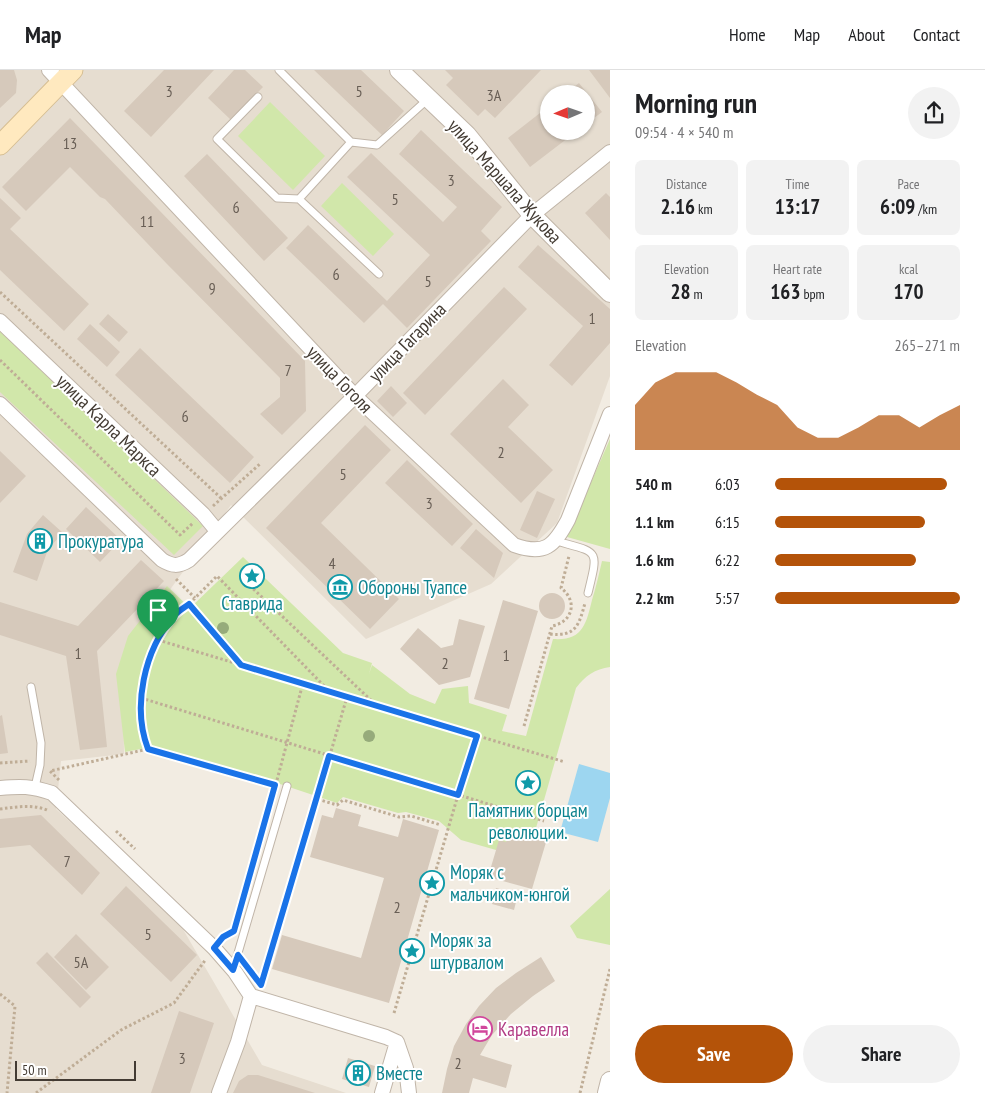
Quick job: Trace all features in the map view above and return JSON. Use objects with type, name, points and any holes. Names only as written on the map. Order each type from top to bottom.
[{"type":"main road","points":[[0,145],[61,74]]},
{"type":"street","name":"улица Маршала Жукова","points":[[399,70],[467,135],[532,215],[610,292]]},
{"type":"street","name":"улица Гоголя","points":[[61,74],[355,396],[514,545],[538,549],[556,541]]},
{"type":"street","name":"улица Гагарина","points":[[0,404],[162,560],[176,566],[183,564],[355,396],[532,215],[610,152]]},
{"type":"street","name":"улица Карла Маркса","points":[[0,321],[203,514],[217,531]]},
{"type":"street","points":[[556,541],[568,520],[610,414]]},
{"type":"street","points":[[0,788],[35,787],[52,793],[214,948],[233,970],[251,996],[386,1036],[397,1042],[406,1068],[409,1093]]},
{"type":"street","points":[[218,1093],[238,1042],[251,996]]},
{"type":"street","points":[[382,1093],[397,1042]]},
{"type":"street","points":[[607,1093],[610,1081]]},
{"type":"lane","points":[[279,70],[351,142],[377,145],[429,99]]},
{"type":"lane","points":[[258,97],[217,139],[278,198],[299,198],[379,274]]},
{"type":"lane","points":[[299,198],[351,142]]},
{"type":"lane","points":[[556,541],[592,552],[595,564],[588,593]]},
{"type":"lane","points":[[30,687],[41,743],[40,765],[35,787]]},
{"type":"lane","points":[[233,970],[287,786]]},
{"type":"path","points":[[0,292],[222,499]]},
{"type":"path","points":[[524,726],[552,626],[564,622],[571,610],[570,598],[561,588],[572,545]]},
{"type":"path","points":[[148,749],[142,728],[144,671],[158,640],[174,615],[189,604],[217,576],[329,691]]},
{"type":"path","points":[[246,582],[377,705]]},
{"type":"path","points":[[550,634],[559,635],[574,630],[579,624],[588,593]]},
{"type":"path","points":[[189,604],[241,665]]},
{"type":"path","points":[[158,640],[565,762]]},
{"type":"path","points":[[272,794],[303,683]]},
{"type":"path","points":[[255,978],[261,985],[347,697]]},
{"type":"path","points":[[142,698],[544,821]]},
{"type":"path","points":[[394,1013],[477,736]]},
{"type":"path","points":[[65,785],[50,771],[148,749],[275,785]]},
{"type":"path","points":[[0,763],[33,761]]},
{"type":"path","points":[[317,799],[337,805],[343,800],[398,816],[411,816],[441,825]]},
{"type":"path","points":[[110,826],[138,853]]},
{"type":"path","points":[[36,1093],[121,1030],[174,1003],[214,948]]},
{"type":"path","points":[[580,1093],[610,969]]},
{"type":"path","points":[[0,994],[15,1006],[8,1093]]},
{"type":"shaded area","points":[[0,70],[610,70],[610,376],[557,523],[491,584],[366,639],[231,505],[123,655],[124,754],[61,761],[56,809],[177,919],[262,1065],[346,1093],[0,1093]]},
{"type":"green space","points":[[270,102],[325,156],[293,190],[238,136]]},
{"type":"green space","points":[[342,183],[394,234],[373,256],[321,206]]},
{"type":"green space","points":[[0,331],[203,526],[174,555],[0,392]]},
{"type":"green space","points":[[610,439],[610,549],[567,537]]},
{"type":"green space","points":[[243,557],[343,653],[372,663],[369,674],[372,665],[410,694],[435,704],[442,689],[468,686],[469,703],[507,715],[502,731],[526,736],[553,639],[571,637],[582,629],[588,616],[602,561],[610,562],[610,667],[600,669],[591,674],[576,688],[534,835],[510,828],[506,842],[496,850],[461,840],[439,821],[406,812],[398,813],[343,797],[337,803],[277,783],[151,747],[125,752],[116,674],[128,636],[167,586],[190,608]]},
{"type":"green space","points":[[610,889],[610,945],[577,938],[570,926]]},
{"type":"water","points":[[579,764],[610,773],[610,798],[598,842],[560,832]]},
{"type":"building","points":[[0,70],[14,70],[17,80],[16,93],[0,108]]},
{"type":"building","points":[[164,70],[214,70],[151,137],[124,111]]},
{"type":"building","points":[[234,70],[245,70],[263,87],[231,120],[208,98]]},
{"type":"building","points":[[314,70],[361,70],[404,111],[382,135]]},
{"type":"building","points":[[445,70],[541,70],[495,118],[485,109],[478,116],[446,85],[453,78]]},
{"type":"building","points":[[589,70],[610,70],[610,98]]},
{"type":"building","points":[[595,103],[602,112],[595,117]]},
{"type":"building","points":[[540,113],[540,140],[565,140],[530,167],[508,138]]},
{"type":"building","points":[[70,118],[305,361],[306,411],[282,435],[260,414],[280,397],[280,378],[105,199],[100,197],[70,167],[26,211],[2,187]]},
{"type":"building","points":[[421,130],[502,207],[481,231],[491,241],[407,328],[383,304],[364,323],[286,248],[308,225],[387,301],[430,255],[347,177],[371,153],[443,222],[457,207],[399,154]]},
{"type":"building","points":[[207,154],[288,238],[264,261],[184,176]]},
{"type":"building","points":[[606,193],[610,197],[610,240],[585,213]]},
{"type":"building","points":[[0,198],[21,218],[10,229],[89,304],[64,331],[0,270]]},
{"type":"building","points":[[538,245],[610,309],[610,343],[572,386],[549,365],[583,326],[518,267]]},
{"type":"building","points":[[504,287],[527,309],[425,415],[403,393]]},
{"type":"building","points":[[108,314],[128,332],[119,342],[99,324]]},
{"type":"building","points":[[90,324],[120,352],[107,367],[77,339]]},
{"type":"building","points":[[140,348],[254,457],[230,483],[115,375]]},
{"type":"building","points":[[503,379],[529,405],[508,427],[553,470],[521,503],[450,434]]},
{"type":"building","points":[[391,386],[407,403],[393,417],[377,401]]},
{"type":"building","points":[[365,425],[391,450],[321,523],[399,599],[370,629],[266,528]]},
{"type":"building","points":[[0,451],[26,476],[0,503]]},
{"type":"building","points":[[407,460],[473,524],[452,546],[385,483]]},
{"type":"building","points":[[537,491],[555,499],[537,538],[520,530]]},
{"type":"building","points":[[86,507],[121,540],[100,562],[66,529]]},
{"type":"building","name":"Прокуратура","points":[[43,515],[63,533],[48,549],[37,581],[13,572],[27,534]]},
{"type":"building","points":[[476,529],[503,553],[494,578],[460,548]]},
{"type":"building","points":[[141,560],[164,581],[97,651],[107,747],[80,750],[66,656],[0,635],[0,602],[78,626]]},
{"type":"building","points":[[552,593],[561,597],[565,606],[561,615],[552,619],[543,615],[539,606],[543,597]]},
{"type":"building","points":[[503,600],[538,611],[509,709],[474,699]]},
{"type":"building","points":[[459,619],[485,626],[470,677],[439,685],[400,649],[418,628],[441,648],[453,645]]},
{"type":"building","points":[[2,715],[8,753],[0,754],[0,716]]},
{"type":"building","points":[[336,808],[361,815],[358,826],[398,837],[403,819],[439,830],[389,1003],[272,969],[282,935],[361,958],[384,878],[310,857],[322,815],[333,818]]},
{"type":"building","points":[[41,815],[100,873],[82,895],[30,845],[0,848],[0,819]]},
{"type":"building","points":[[510,828],[547,839],[532,889],[488,877],[499,840],[506,842]]},
{"type":"building","points":[[126,886],[197,955],[171,982],[100,914]]},
{"type":"building","points":[[496,888],[518,894],[514,910],[492,904]]},
{"type":"building","points":[[76,934],[109,967],[86,990],[54,957]]},
{"type":"building","points":[[47,952],[91,997],[80,1008],[36,963]]},
{"type":"building","name":"Каравелла","points":[[541,957],[555,981],[511,1014],[492,1035],[480,1055],[512,1065],[506,1088],[473,1078],[469,1093],[442,1093],[454,1046],[479,1006],[496,988]]},
{"type":"building","points":[[179,1011],[214,1023],[190,1093],[151,1093]]},
{"type":"building","name":"Вместе","points":[[348,1058],[375,1066],[369,1087],[342,1079]]},
{"type":"building","points":[[248,1075],[258,1075],[315,1093],[233,1093],[239,1081]]},
{"type":"place","name":"Прокуратура","points":[[40,541]]},
{"type":"place","name":"Ставрида","points":[[252,576]]},
{"type":"place","name":"Обороны Туапсе","points":[[340,587]]},
{"type":"place","name":"Памятник борцам революции.","points":[[528,783]]},
{"type":"place","name":"Моряк с мальчиком-юнгой","points":[[432,883]]},
{"type":"place","name":"Моряк за штурвалом","points":[[412,951]]},
{"type":"place","name":"Каравелла","points":[[480,1029]]},
{"type":"place","name":"Вместе","points":[[358,1073]]},
{"type":"route","points":[[189,604],[241,665],[477,736],[458,795],[329,756],[261,985],[238,955],[233,970],[214,948],[223,937],[234,931],[275,785],[148,749],[142,728],[141,702],[144,671],[158,640],[174,615],[189,604]]}]
